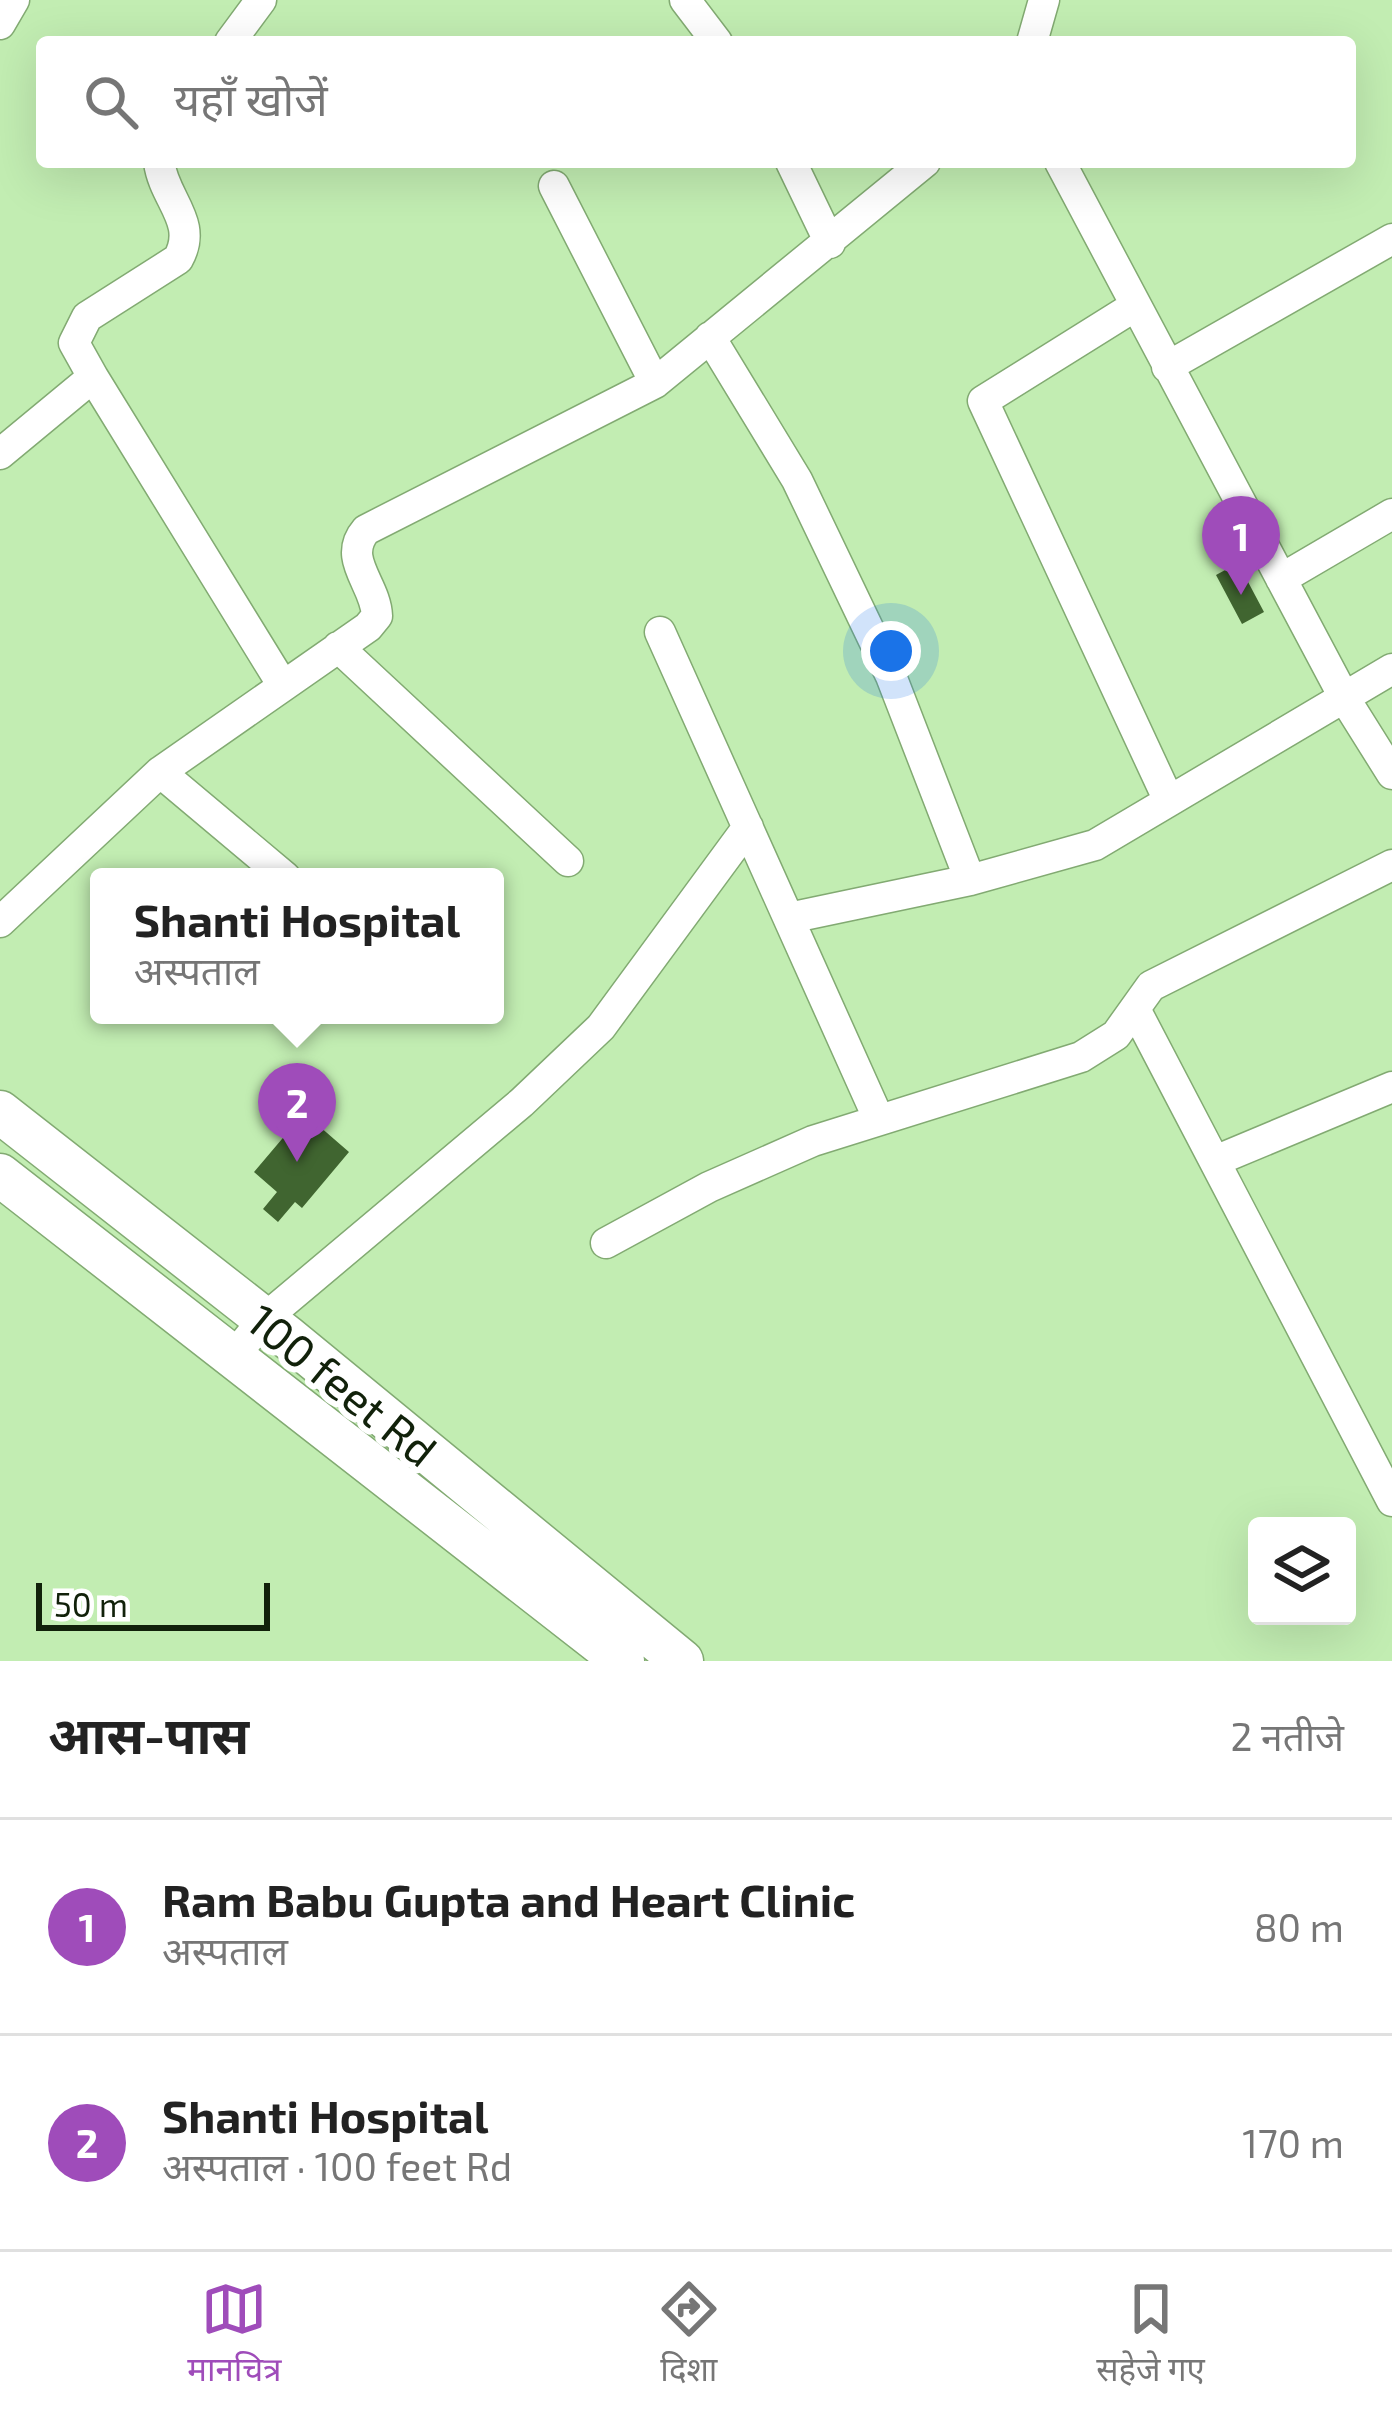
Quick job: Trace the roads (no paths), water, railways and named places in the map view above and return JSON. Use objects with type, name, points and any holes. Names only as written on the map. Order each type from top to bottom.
[{"type":"main road","name":"100 feet Rd","points":[[0,1112],[264,1319],[682,1661]]},
{"type":"main road","points":[[0,1174],[623,1661]]},
{"type":"street","points":[[0,24],[14,0]]},
{"type":"street","points":[[234,36],[261,0]]},
{"type":"street","points":[[685,0],[712,36]]},
{"type":"street","points":[[1034,36],[1044,0]]},
{"type":"street","points":[[160,168],[162,185],[187,226],[184,247],[178,259],[87,317],[74,343],[282,684]]},
{"type":"street","points":[[794,168],[830,243]]},
{"type":"street","points":[[0,922],[160,772],[368,627],[377,616],[376,603],[356,558],[356,542],[366,530],[655,382],[919,168]]},
{"type":"street","points":[[1063,168],[1345,699],[1392,774]]},
{"type":"street","points":[[554,186],[655,382]]},
{"type":"street","points":[[1167,367],[1392,239]]},
{"type":"street","points":[[1135,307],[983,401],[1169,801]]},
{"type":"street","points":[[710,337],[797,480],[891,676],[970,880]]},
{"type":"street","points":[[0,454],[92,377]]},
{"type":"street","points":[[1281,579],[1392,514]]},
{"type":"street","points":[[660,632],[879,1120]]},
{"type":"street","points":[[338,646],[568,861]]},
{"type":"street","points":[[789,918],[970,880],[1095,844],[1392,669]]},
{"type":"street","points":[[160,772],[274,868]]},
{"type":"street","points":[[234,1356],[264,1319],[521,1102],[602,1027],[748,826]]},
{"type":"street","points":[[605,1243],[813,1141],[1081,1057],[1116,1035],[1151,986],[1392,865]]},
{"type":"street","points":[[1135,1009],[1392,1502]]},
{"type":"street","points":[[1214,1161],[1392,1087]]},
{"type":"place","name":"Ram Babu Gupta and Heart Clinic","points":[[1241,595]]},
{"type":"place","name":"Shanti Hospital","points":[[297,1162]]}]
